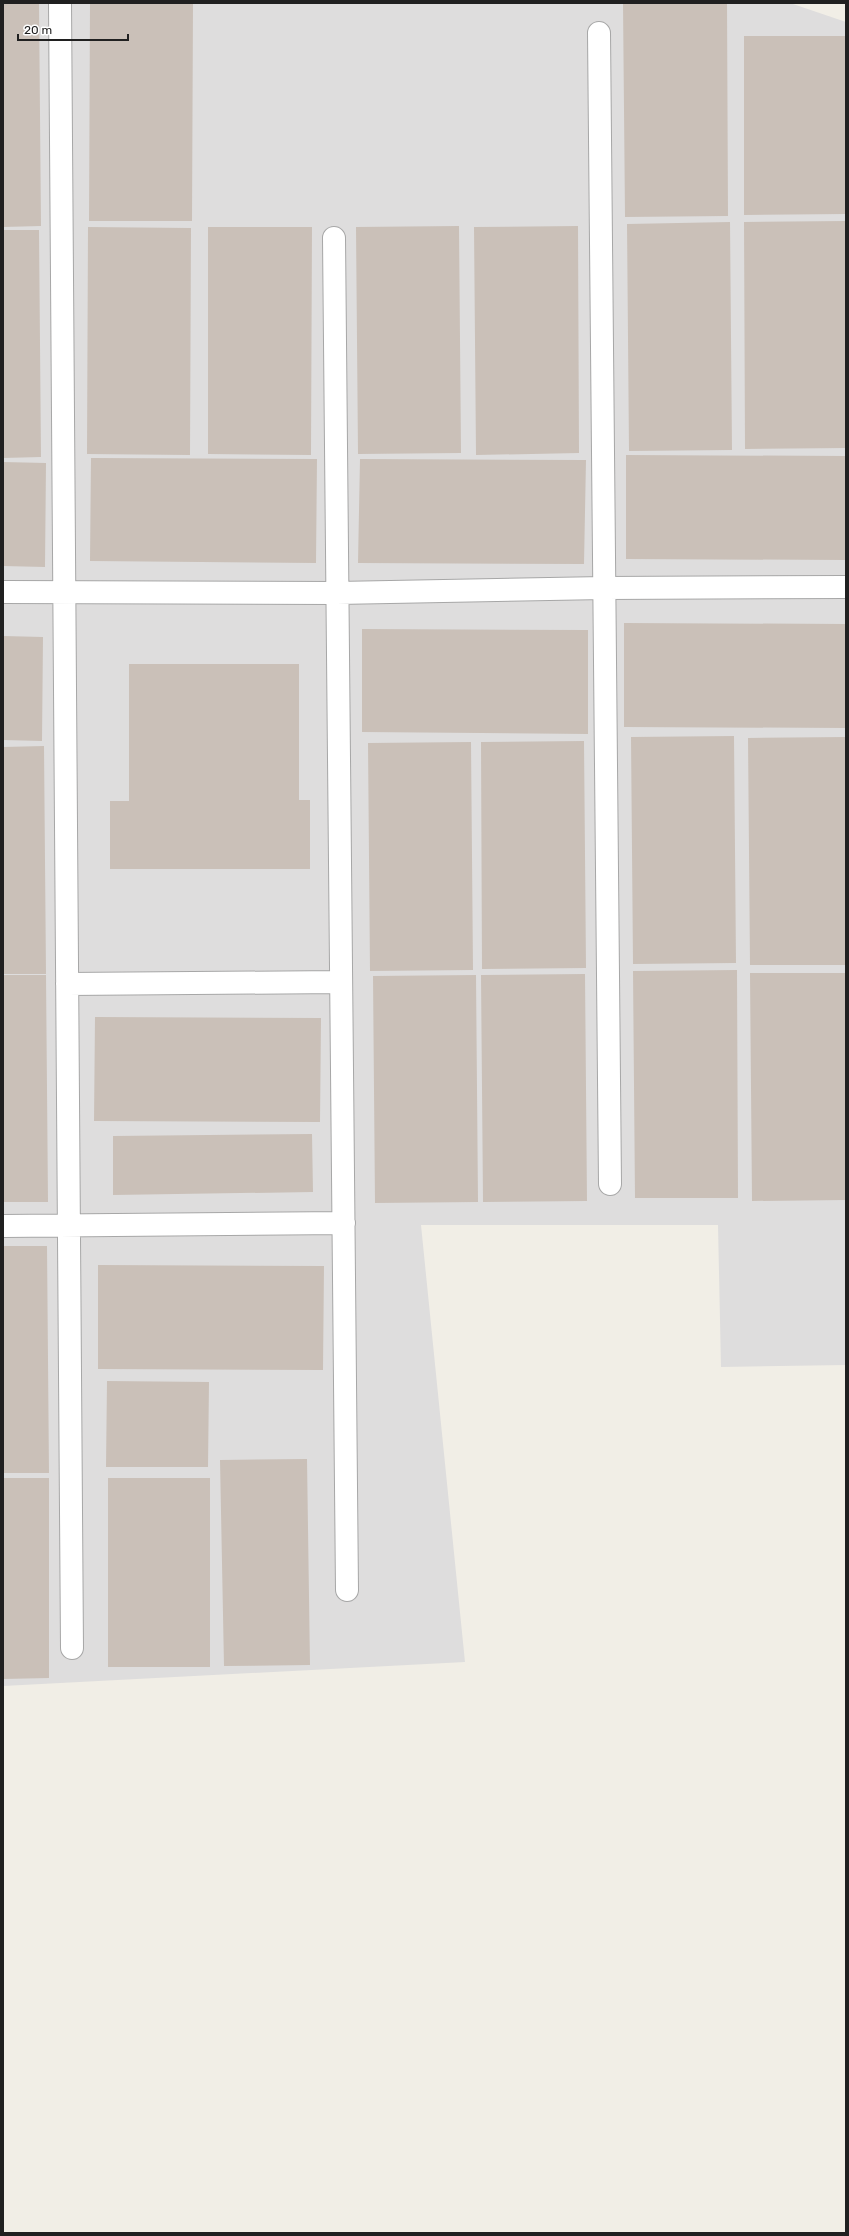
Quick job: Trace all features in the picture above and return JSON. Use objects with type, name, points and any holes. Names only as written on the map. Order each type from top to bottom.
[{"type":"street","points":[[60,3],[72,1648]]},
{"type":"street","points":[[599,33],[610,1184]]},
{"type":"street","points":[[334,238],[347,1590]]},
{"type":"street","points":[[3,592],[338,593],[604,588],[846,587]]},
{"type":"street","points":[[67,984],[341,982]]},
{"type":"street","points":[[3,1226],[344,1223]]},
{"type":"shaded area","points":[[3,3],[790,3],[846,22],[846,1365],[721,1367],[718,1225],[421,1225],[465,1662],[3,1686]]},
{"type":"building","points":[[3,3],[39,3],[41,226],[3,227]]},
{"type":"building","points":[[90,3],[193,3],[192,221],[89,221]]},
{"type":"building","points":[[623,3],[727,3],[728,216],[625,217]]},
{"type":"building","points":[[744,36],[846,36],[846,214],[744,215]]},
{"type":"building","points":[[846,221],[846,448],[745,449],[744,222]]},
{"type":"building","points":[[730,222],[732,450],[629,451],[627,224]]},
{"type":"building","points":[[459,226],[461,453],[358,454],[356,227]]},
{"type":"building","points":[[578,226],[579,453],[476,455],[474,227]]},
{"type":"building","points":[[88,227],[191,228],[190,455],[87,454]]},
{"type":"building","points":[[208,227],[312,227],[311,455],[208,454]]},
{"type":"building","points":[[3,230],[39,230],[41,457],[3,458]]},
{"type":"building","points":[[626,455],[846,456],[846,560],[626,559]]},
{"type":"building","points":[[91,458],[317,459],[316,563],[90,561]]},
{"type":"building","points":[[360,459],[586,460],[584,564],[358,563]]},
{"type":"building","points":[[3,462],[46,463],[45,567],[3,566]]},
{"type":"building","points":[[624,623],[846,624],[846,728],[624,727]]},
{"type":"building","points":[[362,629],[588,630],[588,734],[362,732]]},
{"type":"building","points":[[3,636],[43,637],[42,741],[3,740]]},
{"type":"building","points":[[129,664],[299,664],[299,800],[310,800],[310,869],[110,869],[110,801],[129,801]]},
{"type":"building","points":[[734,736],[736,963],[633,964],[631,737]]},
{"type":"building","points":[[846,737],[846,965],[750,965],[748,738]]},
{"type":"building","points":[[584,741],[586,968],[482,969],[481,742]]},
{"type":"building","points":[[471,742],[473,970],[370,971],[368,743]]},
{"type":"building","points":[[44,746],[46,974],[3,974],[3,747]]},
{"type":"building","points":[[737,970],[738,1198],[635,1198],[633,971]]},
{"type":"building","points":[[750,973],[846,973],[846,1200],[752,1201]]},
{"type":"building","points":[[585,974],[587,1201],[483,1202],[481,975]]},
{"type":"building","points":[[3,975],[46,975],[48,1202],[3,1202]]},
{"type":"building","points":[[476,975],[478,1202],[375,1203],[373,976]]},
{"type":"building","points":[[95,1017],[321,1018],[320,1122],[94,1121]]},
{"type":"building","points":[[312,1134],[313,1192],[113,1195],[113,1136]]},
{"type":"building","points":[[3,1246],[47,1246],[49,1473],[3,1473]]},
{"type":"building","points":[[98,1265],[324,1266],[323,1370],[98,1369]]},
{"type":"building","points":[[107,1381],[209,1382],[208,1467],[106,1467]]},
{"type":"building","points":[[307,1459],[310,1665],[224,1666],[220,1460]]},
{"type":"building","points":[[3,1478],[49,1478],[49,1678],[3,1679]]},
{"type":"building","points":[[108,1478],[210,1478],[210,1667],[108,1667]]}]
